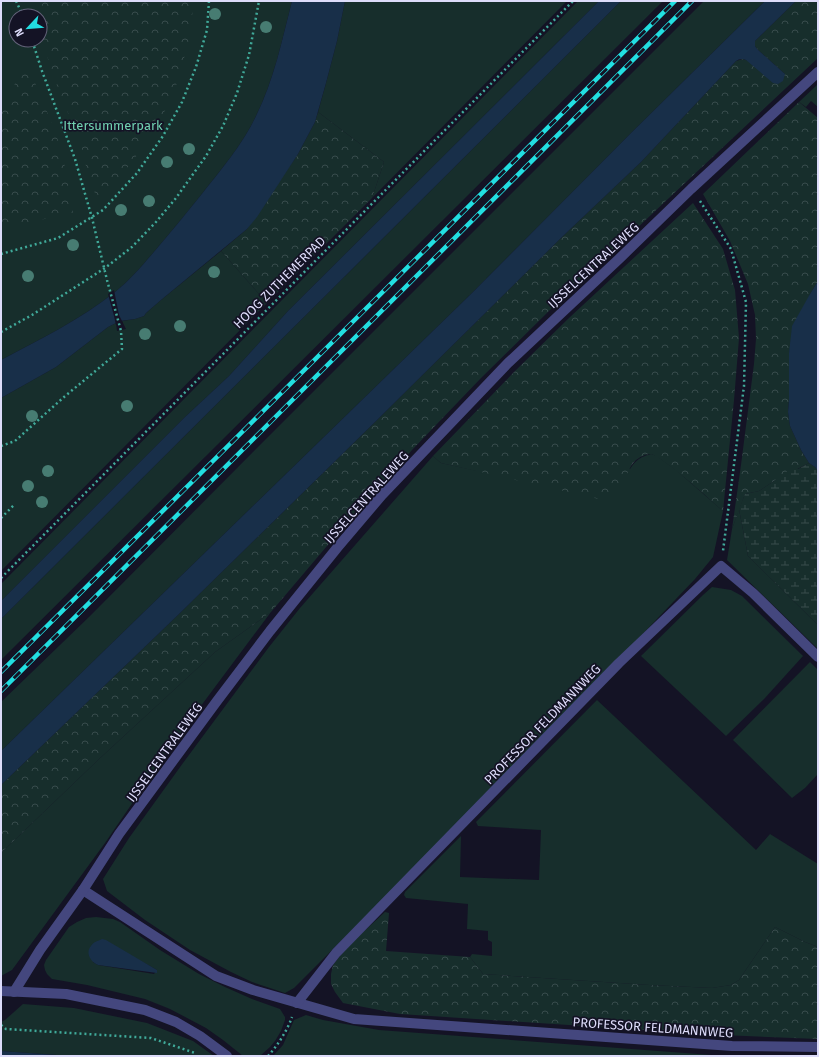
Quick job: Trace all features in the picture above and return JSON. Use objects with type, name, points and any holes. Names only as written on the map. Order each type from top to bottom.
[{"type":"street","name":"IJSSELCENTRALEWEG","points":[[14,992],[40,950],[83,890],[119,834],[217,700],[270,630],[382,495],[508,363],[691,189],[818,72]]},
{"type":"street","points":[[721,566],[753,593],[818,657]]},
{"type":"street","name":"PROFESSOR FELDMANNWEG","points":[[297,1003],[336,953],[619,663],[721,566]]},
{"type":"street","name":"PROFESSOR FELDMANNWEG","points":[[83,890],[216,976],[253,990],[354,1019],[732,1046],[818,1047]]},
{"type":"street","points":[[1,991],[66,994],[145,1010],[176,1022],[200,1036],[227,1056]]},
{"type":"path","points":[[1,254],[58,238],[92,218],[103,210],[137,173],[164,136],[182,102],[196,67],[207,30],[210,1]]},
{"type":"path","points":[[1,332],[32,315],[105,268],[132,247],[176,198],[206,156],[223,126],[237,93],[249,55],[259,1]]},
{"type":"path","name":"HOOG ZUTHEMERPAD","points":[[1,578],[573,1]]},
{"type":"path","points":[[1,446],[15,441],[64,397],[122,349],[121,331],[75,159],[35,48]]},
{"type":"path","points":[[691,189],[703,204],[731,249],[746,302],[744,386],[721,566]]},
{"type":"path","points":[[1,518],[14,505]]},
{"type":"path","points":[[268,1056],[288,1027],[297,1003]]},
{"type":"path","points":[[1,1025],[6,1028],[151,1038],[199,1054]]},
{"type":"green space","name":"Ittersummerpark","points":[[1,1],[292,1],[268,88],[251,126],[238,147],[159,246],[125,283],[102,302],[45,337],[1,360]]},
{"type":"green space","points":[[43,1],[193,1],[190,36],[171,100],[133,161],[98,201],[89,178],[80,142],[59,91],[45,50],[45,48],[48,48],[48,8],[41,8]]},
{"type":"green space","points":[[345,1],[567,1],[372,198],[384,162],[318,112],[337,41]]},
{"type":"green space","points":[[578,1],[599,1],[288,311],[229,376],[185,417],[1,601],[1,584]]},
{"type":"green space","points":[[621,1],[663,1],[1,660],[1,619]]},
{"type":"green space","points":[[704,1],[765,1],[473,292],[1,751],[1,702],[90,616]]},
{"type":"green space","points":[[796,1],[818,1],[818,58],[553,307],[481,378],[412,450],[338,533],[271,612],[215,652],[99,759],[1,853],[1,785],[178,615],[562,237],[641,162],[736,61],[743,59],[785,74],[757,49],[755,46],[755,41]]},
{"type":"green space","points":[[25,58],[56,134],[63,156],[73,213],[1,228],[1,114],[8,101]]},
{"type":"green space","points":[[818,84],[818,107],[811,101],[806,107],[799,102]]},
{"type":"green space","points":[[799,102],[818,118],[818,281],[810,294],[789,353],[788,412],[790,426],[809,463],[774,481],[759,491],[745,494],[732,529],[754,364],[756,339],[755,315],[748,284],[730,241],[703,194]]},
{"type":"green space","points":[[318,112],[384,162],[372,198],[267,303],[221,251],[247,229],[298,154],[315,122]]},
{"type":"green space","points":[[693,203],[723,249],[735,290],[739,338],[723,511],[675,470],[656,456],[650,454],[636,460],[621,484],[603,500],[441,463],[433,456],[515,371],[569,318]]},
{"type":"green space","points":[[221,251],[267,303],[1,571],[1,398],[56,367],[108,327],[116,323],[117,331],[126,329],[122,321],[144,316],[161,300]]},
{"type":"green space","points":[[651,454],[657,456],[676,470],[723,511],[713,557],[695,579],[577,703],[294,988],[285,993],[252,982],[231,972],[190,950],[145,920],[107,891],[103,879],[129,838],[269,647],[300,608],[433,456],[441,463],[478,471],[630,469],[639,459]]},
{"type":"green space","points":[[809,463],[818,471],[818,625],[748,556],[739,509],[745,494],[759,491],[790,469],[798,469]]},
{"type":"green space","points":[[739,509],[748,556],[818,625],[818,649],[727,560],[732,529]]},
{"type":"green space","points":[[712,587],[731,590],[742,596],[803,656],[765,698],[726,736],[641,656]]},
{"type":"green space","points":[[271,612],[177,738],[105,843],[12,970],[1,976],[1,853],[99,759],[215,652]]},
{"type":"green space","points":[[810,662],[818,670],[818,774],[805,788],[792,798],[733,740]]},
{"type":"green space","points":[[597,700],[756,850],[770,834],[818,864],[818,947],[775,927],[739,980],[731,985],[712,988],[483,974],[470,957],[472,954],[492,956],[492,942],[488,940],[488,931],[467,929],[468,904],[406,898],[404,895],[405,892],[461,836],[460,877],[539,880],[541,830],[478,826],[476,822]]},
{"type":"green space","points":[[385,912],[389,913],[386,951],[470,957],[483,974],[712,988],[731,985],[739,980],[775,927],[818,947],[818,1039],[722,1035],[400,1014],[343,1003],[331,984],[333,965],[347,947]]},
{"type":"green space","points":[[96,917],[113,919],[120,922],[160,950],[199,974],[252,999],[280,1009],[285,1017],[285,1020],[275,1041],[260,1056],[243,1056],[206,1028],[170,1009],[145,999],[87,985],[52,979],[45,970],[44,965],[46,960],[69,927],[86,918]],"holes":[[[139,960],[157,970],[154,974],[98,965],[93,962]]]},
{"type":"green space","points":[[23,1004],[74,1008],[147,1023],[193,1041],[214,1056],[70,1056],[1,1051],[1,1022]]},
{"type":"green space","points":[[306,1015],[323,1020],[379,1030],[725,1056],[273,1056],[283,1045],[294,1020]]},
{"type":"water","points":[[292,1],[345,1],[337,41],[315,122],[298,154],[257,217],[247,229],[161,300],[144,316],[120,321],[108,327],[56,367],[1,398],[1,360],[74,320],[102,302],[120,288],[135,274],[153,253],[231,157],[251,126],[268,88],[277,60]]},
{"type":"water","points":[[599,1],[621,1],[1,619],[1,601],[185,417],[229,376],[288,311]]},
{"type":"water","points":[[765,1],[796,1],[755,41],[755,46],[757,49],[785,74],[783,81],[778,84],[773,83],[746,60],[741,59],[736,61],[641,162],[562,237],[178,615],[1,785],[1,751],[473,292]]},
{"type":"water","points":[[818,281],[818,471],[809,463],[801,450],[790,426],[788,412],[789,353],[792,326]]},
{"type":"water","points":[[102,939],[157,970],[157,973],[95,964],[91,960],[89,949],[93,944]]},
{"type":"water","points":[[1,1051],[70,1056],[1,1056]]},
{"type":"pier","points":[[114,290],[119,315],[123,323],[116,325],[108,294]]},
{"type":"railway","points":[[1,672],[675,1]]},
{"type":"railway","points":[[1,691],[692,1]]}]
